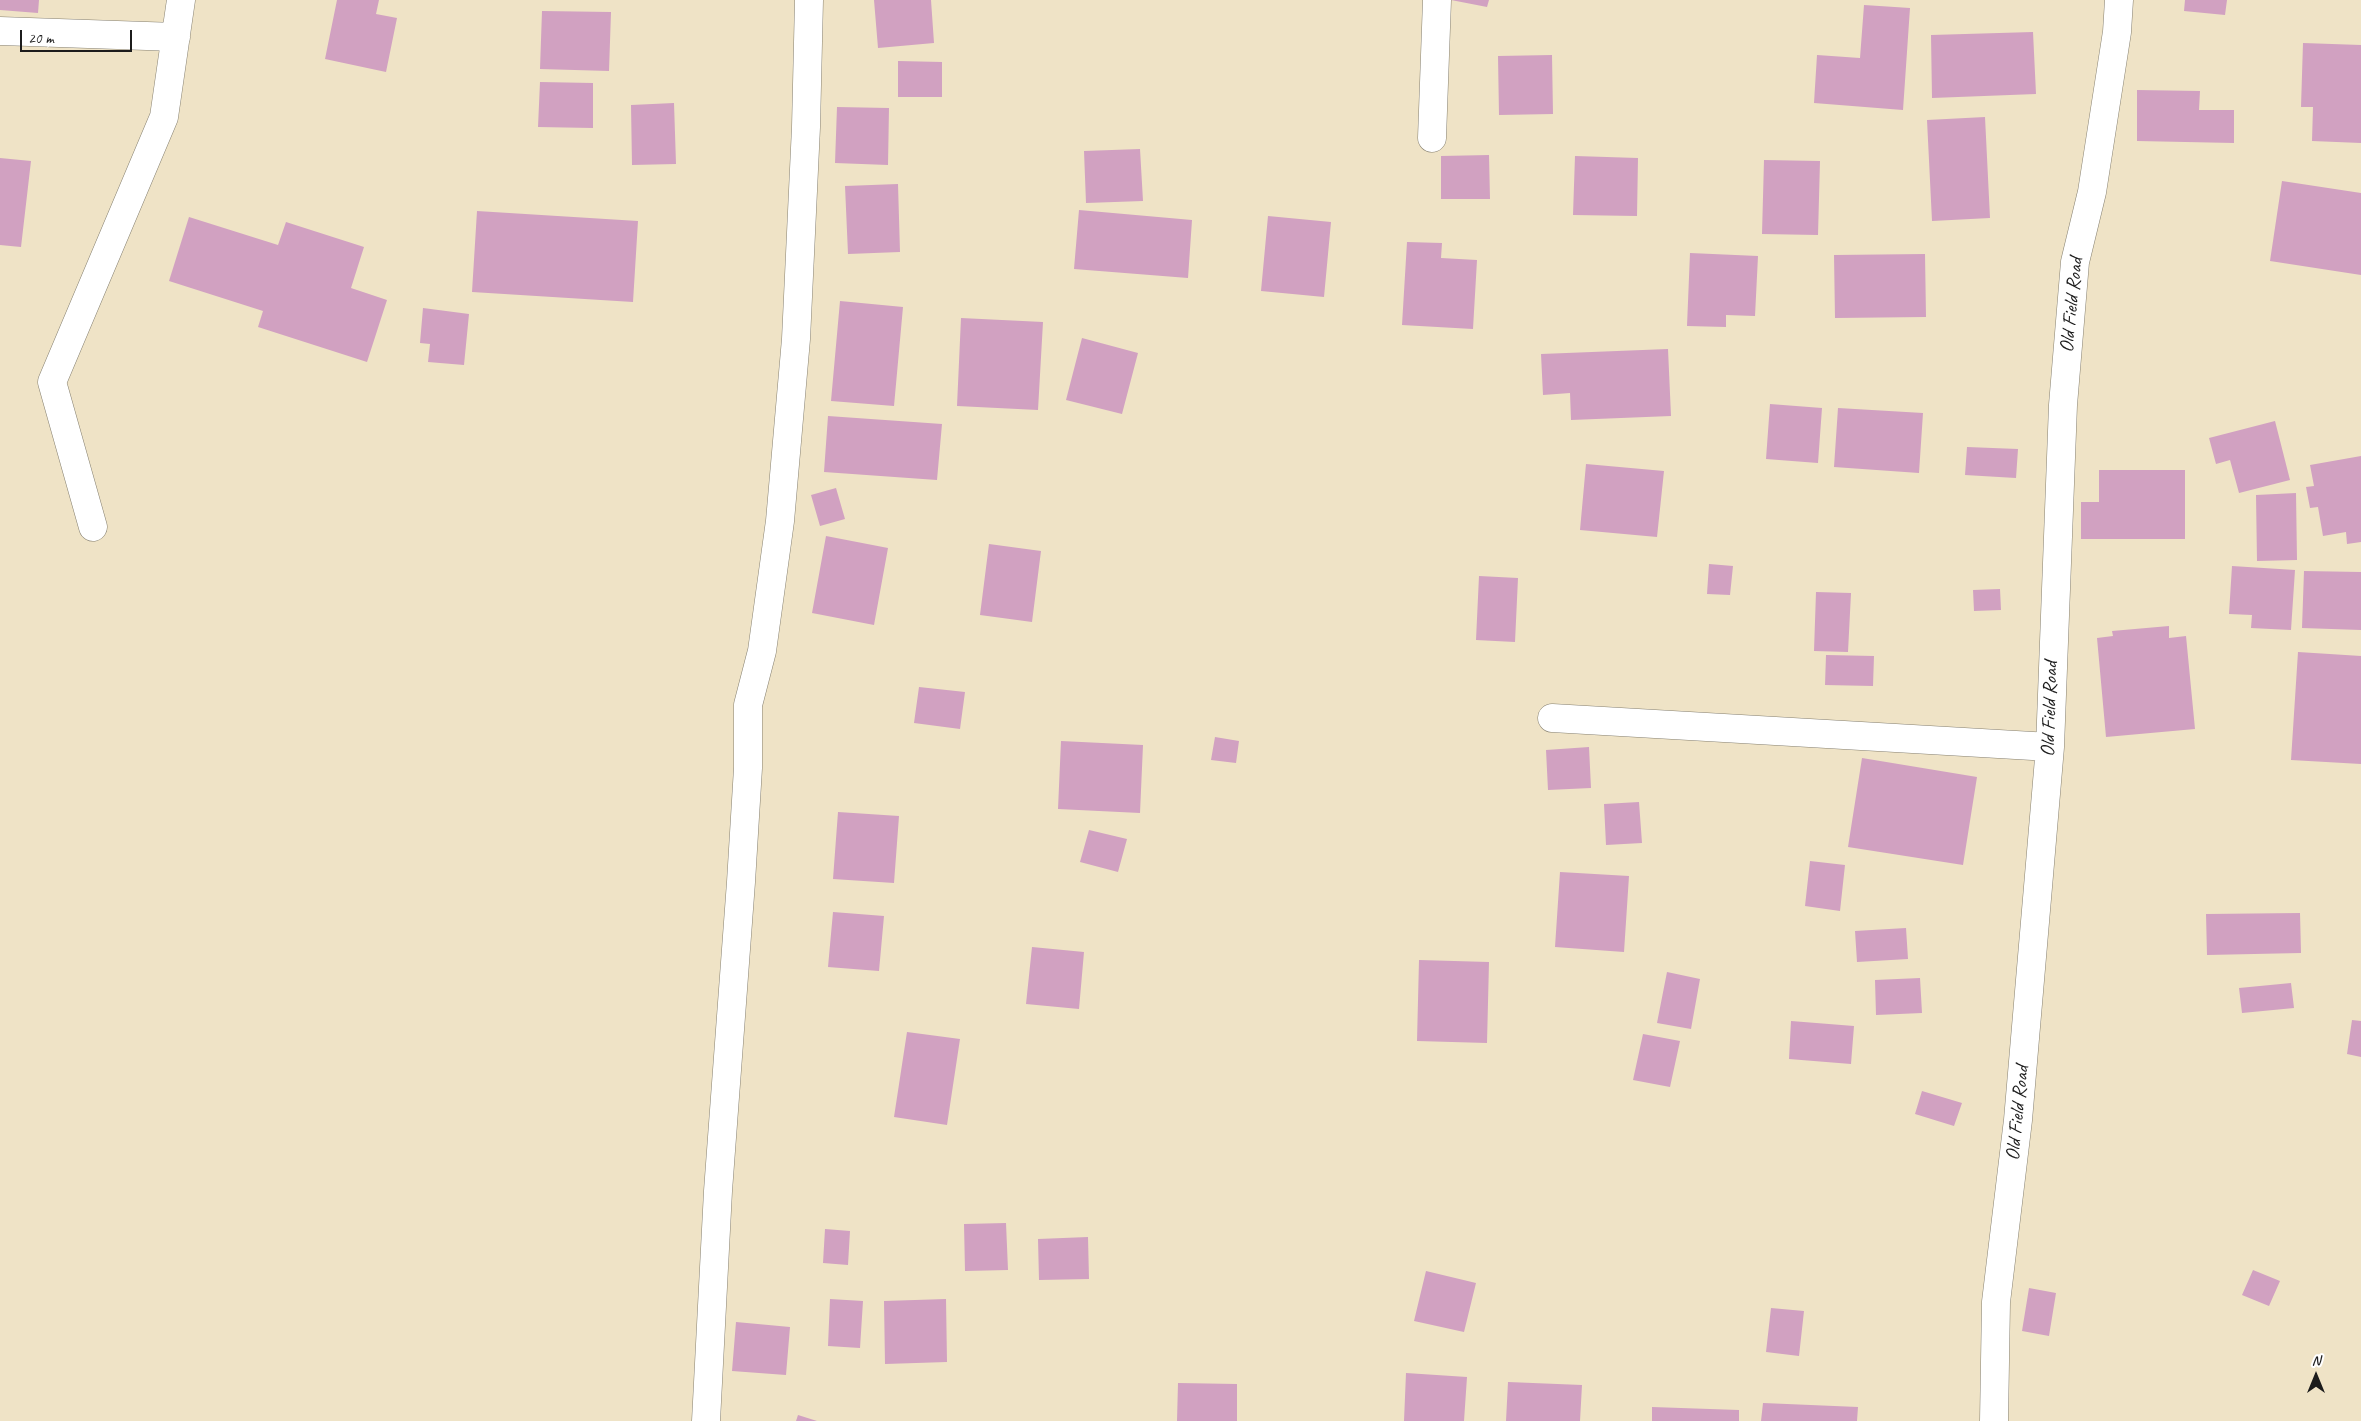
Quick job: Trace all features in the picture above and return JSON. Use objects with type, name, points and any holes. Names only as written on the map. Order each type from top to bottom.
[{"type":"street","points":[[93,527],[52,382],[164,117],[181,0]]},
{"type":"street","points":[[706,1421],[718,1191],[748,768],[748,705],[762,651],[780,521],[796,339],[809,0]]},
{"type":"street","points":[[1432,138],[1437,0]]},
{"type":"street","name":"Old Field Road","points":[[1994,1421],[1996,1302],[2018,1120],[2050,747],[2063,415],[2075,262],[2092,192],[2117,32],[2119,0]]},
{"type":"street","points":[[0,31],[176,37]]},
{"type":"street","points":[[1552,718],[2050,747]]},
{"type":"building","points":[[0,0],[39,0],[38,13],[0,10]]},
{"type":"building","points":[[337,0],[379,0],[376,14],[397,18],[386,72],[325,59]]},
{"type":"building","points":[[874,0],[931,0],[934,43],[878,48]]},
{"type":"building","points":[[1451,0],[1489,0],[1487,7]]},
{"type":"building","points":[[2185,0],[2227,0],[2225,15],[2184,11]]},
{"type":"building","points":[[1864,5],[1910,8],[1903,110],[1814,103],[1817,55],[1860,58]]},
{"type":"building","points":[[542,11],[611,12],[609,71],[540,69]]},
{"type":"building","points":[[2033,32],[2036,94],[1932,98],[1931,35]]},
{"type":"building","points":[[2303,43],[2361,45],[2361,143],[2312,141],[2313,107],[2301,107]]},
{"type":"building","points":[[1552,55],[1553,114],[1499,115],[1498,56]]},
{"type":"building","points":[[898,61],[942,62],[942,97],[898,97]]},
{"type":"building","points":[[540,82],[593,83],[593,128],[538,127]]},
{"type":"building","points":[[2137,90],[2200,91],[2199,110],[2234,110],[2234,143],[2137,141]]},
{"type":"building","points":[[674,103],[676,164],[632,165],[631,105]]},
{"type":"building","points":[[837,107],[889,108],[888,165],[835,163]]},
{"type":"building","points":[[1985,117],[1990,218],[1932,221],[1927,120]]},
{"type":"building","points":[[1140,149],[1143,201],[1086,203],[1084,151]]},
{"type":"building","points":[[1489,155],[1490,199],[1441,199],[1441,156]]},
{"type":"building","points":[[1575,156],[1638,158],[1637,216],[1573,215]]},
{"type":"building","points":[[0,158],[31,161],[21,247],[0,245]]},
{"type":"building","points":[[1764,160],[1820,161],[1818,235],[1762,234]]},
{"type":"building","points":[[2282,181],[2361,193],[2361,275],[2270,261]]},
{"type":"building","points":[[898,184],[900,252],[848,254],[845,186]]},
{"type":"building","points":[[1079,210],[1192,220],[1188,278],[1074,269]]},
{"type":"building","points":[[477,211],[638,221],[633,302],[472,292]]},
{"type":"building","points":[[1268,216],[1331,222],[1324,297],[1261,291]]},
{"type":"building","points":[[189,217],[278,245],[286,222],[364,247],[351,288],[387,300],[367,362],[258,327],[263,311],[169,281]]},
{"type":"building","points":[[1407,242],[1442,243],[1441,258],[1477,260],[1473,329],[1402,325]]},
{"type":"building","points":[[1690,253],[1758,256],[1755,316],[1726,315],[1726,327],[1687,326]]},
{"type":"building","points":[[1925,254],[1926,317],[1835,318],[1834,255]]},
{"type":"building","points":[[840,301],[903,307],[894,406],[831,401]]},
{"type":"building","points":[[423,308],[469,314],[464,365],[428,362],[430,344],[420,343]]},
{"type":"building","points":[[961,318],[1043,322],[1038,410],[957,406]]},
{"type":"building","points":[[1082,338],[1138,353],[1122,414],[1066,400]]},
{"type":"building","points":[[1668,349],[1671,416],[1571,420],[1570,393],[1543,395],[1541,354]]},
{"type":"building","points":[[1770,404],[1822,408],[1818,463],[1766,459]]},
{"type":"building","points":[[1838,408],[1923,413],[1919,473],[1834,467]]},
{"type":"building","points":[[828,416],[942,424],[937,480],[824,472]]},
{"type":"building","points":[[2275,421],[2290,480],[2239,493],[2230,460],[2216,464],[2209,438]]},
{"type":"building","points":[[1967,447],[2018,449],[2016,478],[1965,475]]},
{"type":"building","points":[[2361,456],[2361,542],[2347,544],[2346,532],[2323,536],[2318,507],[2310,508],[2306,487],[2314,486],[2310,465]]},
{"type":"building","points":[[1586,464],[1664,471],[1657,537],[1580,530]]},
{"type":"building","points":[[2099,470],[2185,470],[2185,539],[2081,539],[2081,502],[2099,502]]},
{"type":"building","points":[[836,488],[845,519],[820,526],[811,495]]},
{"type":"building","points":[[2296,493],[2297,560],[2257,561],[2256,495]]},
{"type":"building","points":[[826,536],[888,548],[874,625],[812,613]]},
{"type":"building","points":[[989,544],[1041,551],[1032,622],[980,615]]},
{"type":"building","points":[[1709,564],[1733,566],[1730,595],[1707,594]]},
{"type":"building","points":[[2232,566],[2295,570],[2291,630],[2251,628],[2252,615],[2229,614]]},
{"type":"building","points":[[2304,571],[2361,572],[2361,630],[2302,628]]},
{"type":"building","points":[[1479,576],[1518,578],[1515,642],[1476,640]]},
{"type":"building","points":[[2000,589],[2001,610],[1974,611],[1973,590]]},
{"type":"building","points":[[1816,592],[1851,593],[1848,652],[1814,651]]},
{"type":"building","points":[[2169,626],[2169,638],[2186,636],[2195,729],[2106,737],[2097,638],[2113,636],[2112,631]]},
{"type":"building","points":[[2298,652],[2361,656],[2361,764],[2291,760]]},
{"type":"building","points":[[1826,655],[1874,656],[1873,686],[1825,685]]},
{"type":"building","points":[[919,687],[965,692],[960,729],[914,723]]},
{"type":"building","points":[[1215,737],[1239,741],[1236,763],[1211,760]]},
{"type":"building","points":[[1061,741],[1143,745],[1140,813],[1058,809]]},
{"type":"building","points":[[1589,747],[1591,788],[1548,790],[1546,750]]},
{"type":"building","points":[[1862,758],[1977,777],[1963,865],[1848,847]]},
{"type":"building","points":[[1639,802],[1642,843],[1606,845],[1604,804]]},
{"type":"building","points":[[838,812],[899,816],[894,883],[833,879]]},
{"type":"building","points":[[1089,830],[1127,839],[1118,872],[1080,862]]},
{"type":"building","points":[[1810,861],[1845,865],[1840,911],[1805,906]]},
{"type":"building","points":[[1560,872],[1629,876],[1624,952],[1555,947]]},
{"type":"building","points":[[833,912],[884,916],[879,971],[828,967]]},
{"type":"building","points":[[2300,913],[2301,953],[2207,955],[2206,914]]},
{"type":"building","points":[[1906,928],[1908,959],[1857,962],[1855,931]]},
{"type":"building","points":[[1032,947],[1084,952],[1079,1009],[1026,1004]]},
{"type":"building","points":[[1419,960],[1489,962],[1487,1043],[1417,1041]]},
{"type":"building","points":[[1667,972],[1700,979],[1691,1029],[1657,1023]]},
{"type":"building","points":[[1920,978],[1922,1013],[1876,1015],[1875,980]]},
{"type":"building","points":[[2291,983],[2294,1008],[2242,1013],[2239,988]]},
{"type":"building","points":[[2352,1020],[2361,1021],[2361,1057],[2347,1054]]},
{"type":"building","points":[[1791,1021],[1854,1026],[1851,1064],[1789,1059]]},
{"type":"building","points":[[907,1032],[960,1039],[947,1125],[894,1117]]},
{"type":"building","points":[[1643,1034],[1680,1041],[1670,1087],[1633,1080]]},
{"type":"building","points":[[1922,1091],[1962,1103],[1954,1126],[1915,1114]]},
{"type":"building","points":[[1006,1223],[1008,1270],[965,1271],[964,1224]]},
{"type":"building","points":[[825,1229],[850,1231],[848,1265],[823,1263]]},
{"type":"building","points":[[1088,1237],[1089,1279],[1039,1280],[1038,1239]]},
{"type":"building","points":[[2253,1270],[2280,1281],[2269,1306],[2242,1295]]},
{"type":"building","points":[[1426,1271],[1476,1283],[1464,1332],[1414,1321]]},
{"type":"building","points":[[2029,1288],[2056,1293],[2049,1336],[2022,1331]]},
{"type":"building","points":[[830,1299],[863,1301],[860,1348],[828,1346]]},
{"type":"building","points":[[946,1299],[947,1362],[885,1364],[884,1301]]},
{"type":"building","points":[[1771,1308],[1804,1311],[1799,1356],[1766,1352]]},
{"type":"building","points":[[736,1322],[790,1327],[786,1375],[732,1371]]},
{"type":"building","points":[[1406,1373],[1467,1377],[1464,1421],[1404,1421]]},
{"type":"building","points":[[1508,1382],[1582,1385],[1580,1421],[1506,1421]]},
{"type":"building","points":[[1178,1383],[1237,1384],[1237,1421],[1177,1421]]},
{"type":"building","points":[[1763,1403],[1858,1407],[1857,1421],[1761,1421]]},
{"type":"building","points":[[1652,1407],[1739,1410],[1739,1421],[1652,1421]]},
{"type":"building","points":[[798,1415],[817,1421],[796,1421]]}]
